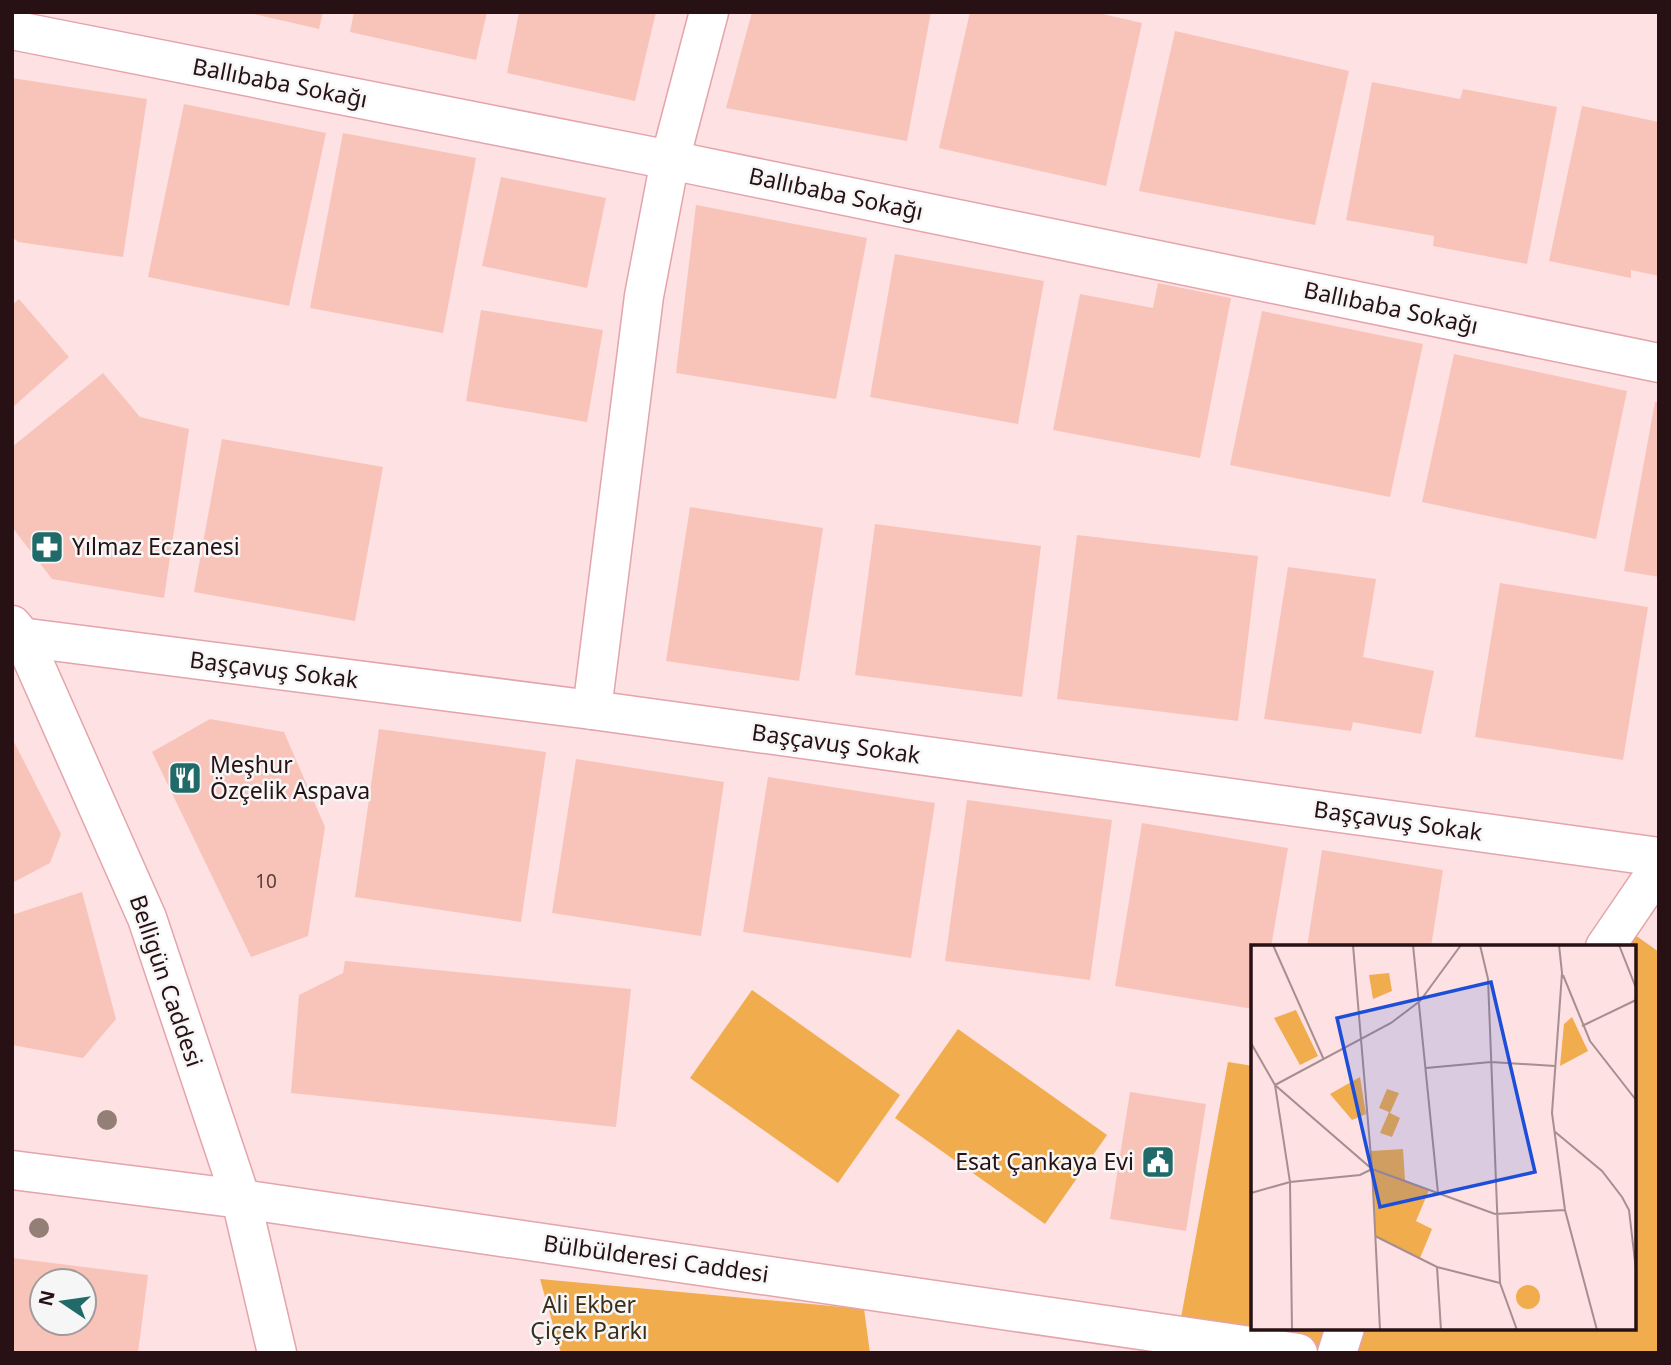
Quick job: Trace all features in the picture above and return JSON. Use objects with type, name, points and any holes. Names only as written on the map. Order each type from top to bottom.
[{"type":"street","points":[[592,710],[644,296],[670,160],[709,12]]},
{"type":"street","name":"Ballıbaba Sokağı","points":[[12,30],[670,160],[1659,363]]},
{"type":"street","name":"Başçavuş Sokak","points":[[16,633],[1659,857]]},
{"type":"street","name":"Belligün Caddesi","points":[[16,633],[147,918],[241,1199],[277,1353]]},
{"type":"street","points":[[1606,945],[1659,868]]},
{"type":"street","name":"Bülbülderesi Caddesi","points":[[12,1171],[241,1199],[1298,1353]]},
{"type":"street","points":[[1337,1353],[1344,1330]]},
{"type":"green space","points":[[1621,925],[1659,952],[1659,1353],[1298,1353],[1178,1334],[1228,1062],[1251,1066],[1251,1330],[1636,1330],[1636,945],[1606,945]]},
{"type":"green space","points":[[752,990],[900,1095],[838,1183],[690,1078]]},
{"type":"green space","points":[[958,1029],[1107,1135],[1045,1224],[895,1118]]},
{"type":"green space","name":"Ali Ekber Çiçek Parkı","points":[[540,1279],[864,1309],[870,1353],[561,1353]]},
{"type":"building","points":[[245,12],[323,12],[319,29]]},
{"type":"building","points":[[354,12],[487,12],[476,60],[350,32]]},
{"type":"building","points":[[519,12],[656,12],[635,101],[507,73]]},
{"type":"building","points":[[752,12],[931,12],[907,141],[726,108]]},
{"type":"building","points":[[970,12],[1094,12],[1142,23],[1106,186],[939,148]]},
{"type":"building","points":[[1175,31],[1349,71],[1315,225],[1139,191]]},
{"type":"building","points":[[12,78],[147,99],[123,257],[18,242],[12,237]]},
{"type":"building","points":[[1372,82],[1460,99],[1463,89],[1557,107],[1527,264],[1433,246],[1434,236],[1346,220]]},
{"type":"building","points":[[184,104],[326,133],[289,306],[148,277]]},
{"type":"building","points":[[1582,106],[1659,122],[1659,276],[1631,270],[1631,278],[1549,261]]},
{"type":"building","points":[[343,133],[476,158],[443,333],[310,308]]},
{"type":"building","points":[[501,177],[606,198],[587,288],[482,266]]},
{"type":"building","points":[[696,205],[867,238],[836,399],[676,373]]},
{"type":"building","points":[[895,254],[1044,281],[1018,424],[870,397]]},
{"type":"building","points":[[1158,283],[1231,298],[1200,458],[1053,430],[1080,294],[1153,308]]},
{"type":"building","points":[[19,299],[69,357],[12,408],[12,305]]},
{"type":"building","points":[[481,310],[603,330],[587,422],[466,401]]},
{"type":"building","points":[[1262,311],[1423,344],[1390,497],[1230,465]]},
{"type":"building","points":[[1454,354],[1627,391],[1596,539],[1422,502]]},
{"type":"building","points":[[103,373],[140,417],[189,429],[164,598],[52,579],[12,527],[12,447]]},
{"type":"building","points":[[1655,402],[1659,402],[1659,577],[1624,571]]},
{"type":"building","points":[[222,439],[383,467],[355,621],[194,592]]},
{"type":"building","points":[[690,507],[823,528],[799,681],[666,661]]},
{"type":"building","points":[[875,524],[1041,546],[1022,697],[855,675]]},
{"type":"building","points":[[1077,535],[1258,556],[1238,721],[1057,699]]},
{"type":"building","points":[[1288,567],[1376,579],[1363,657],[1434,671],[1421,734],[1353,722],[1351,731],[1264,719]]},
{"type":"building","points":[[1500,583],[1648,607],[1623,760],[1475,737]]},
{"type":"building","points":[[210,719],[284,732],[325,827],[308,936],[251,957],[152,752]]},
{"type":"building","points":[[379,729],[546,752],[521,922],[355,897]]},
{"type":"building","points":[[12,738],[61,834],[50,863],[12,883]]},
{"type":"building","points":[[576,759],[724,782],[701,936],[552,913]]},
{"type":"building","points":[[768,777],[935,803],[911,958],[743,932]]},
{"type":"building","points":[[967,800],[1112,820],[1090,980],[945,961]]},
{"type":"building","points":[[1142,823],[1288,848],[1271,945],[1251,945],[1251,1009],[1115,986]]},
{"type":"building","points":[[1322,850],[1443,870],[1431,945],[1307,945]]},
{"type":"building","points":[[82,892],[116,1019],[83,1058],[12,1045],[12,915]]},
{"type":"building","points":[[345,961],[631,989],[616,1127],[291,1093],[299,995],[343,973]]},
{"type":"building","name":"Esat Çankaya Evi","points":[[1130,1092],[1206,1104],[1186,1231],[1110,1219]]},
{"type":"building","points":[[12,1258],[84,1267],[28,1267],[28,1337],[98,1337],[98,1269],[148,1275],[138,1353],[12,1353]]},
{"type":"place","name":"Yılmaz Eczanesi","points":[[47,547]]},
{"type":"place","name":"Meşhur Özçelik Aspava","points":[[185,778]]},
{"type":"place","name":"Esat Çankaya Evi","points":[[1158,1162]]}]
